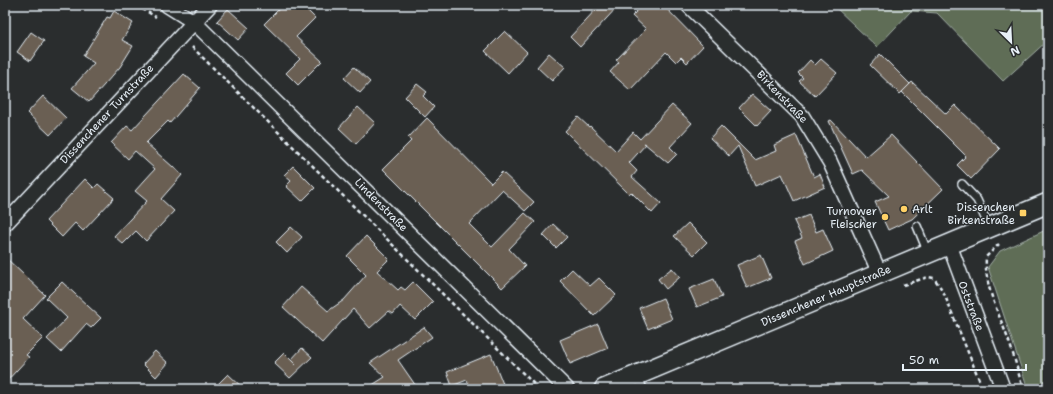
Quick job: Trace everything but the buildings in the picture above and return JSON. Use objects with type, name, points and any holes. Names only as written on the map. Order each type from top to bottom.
[{"type":"main road","name":"Dissenchener Hauptstraße","points":[[604,389],[640,382],[880,274],[1048,203]]},
{"type":"street","name":"Lindenstraße","points":[[167,5],[194,22],[567,389]]},
{"type":"street","name":"Dissenchener Turnstraße","points":[[5,224],[210,5]]},
{"type":"street","name":"Birkenstraße","points":[[688,5],[802,116],[830,162],[880,274]]},
{"type":"street","name":"Oststraße","points":[[949,244],[1003,389]]},
{"type":"lane","points":[[962,184],[977,200],[989,227]]},
{"type":"lane","points":[[917,226],[928,253]]},
{"type":"path","points":[[136,5],[169,24],[539,389]]},
{"type":"path","points":[[986,256],[987,282],[1008,339],[1023,389]]},
{"type":"path","points":[[934,278],[943,291],[983,389]]},
{"type":"green space","points":[[833,5],[1048,5],[1048,40],[1003,81],[937,13],[911,11],[877,47]]},
{"type":"green space","points":[[1048,229],[1048,389],[1028,389],[988,267],[1000,251]]},
{"type":"place","name":"Arlt","points":[[904,209]]},
{"type":"place","name":"Dissenchen Birkenstraße","points":[[1023,213]]},
{"type":"place","name":"Turnower Fleischer","points":[[885,217]]}]
